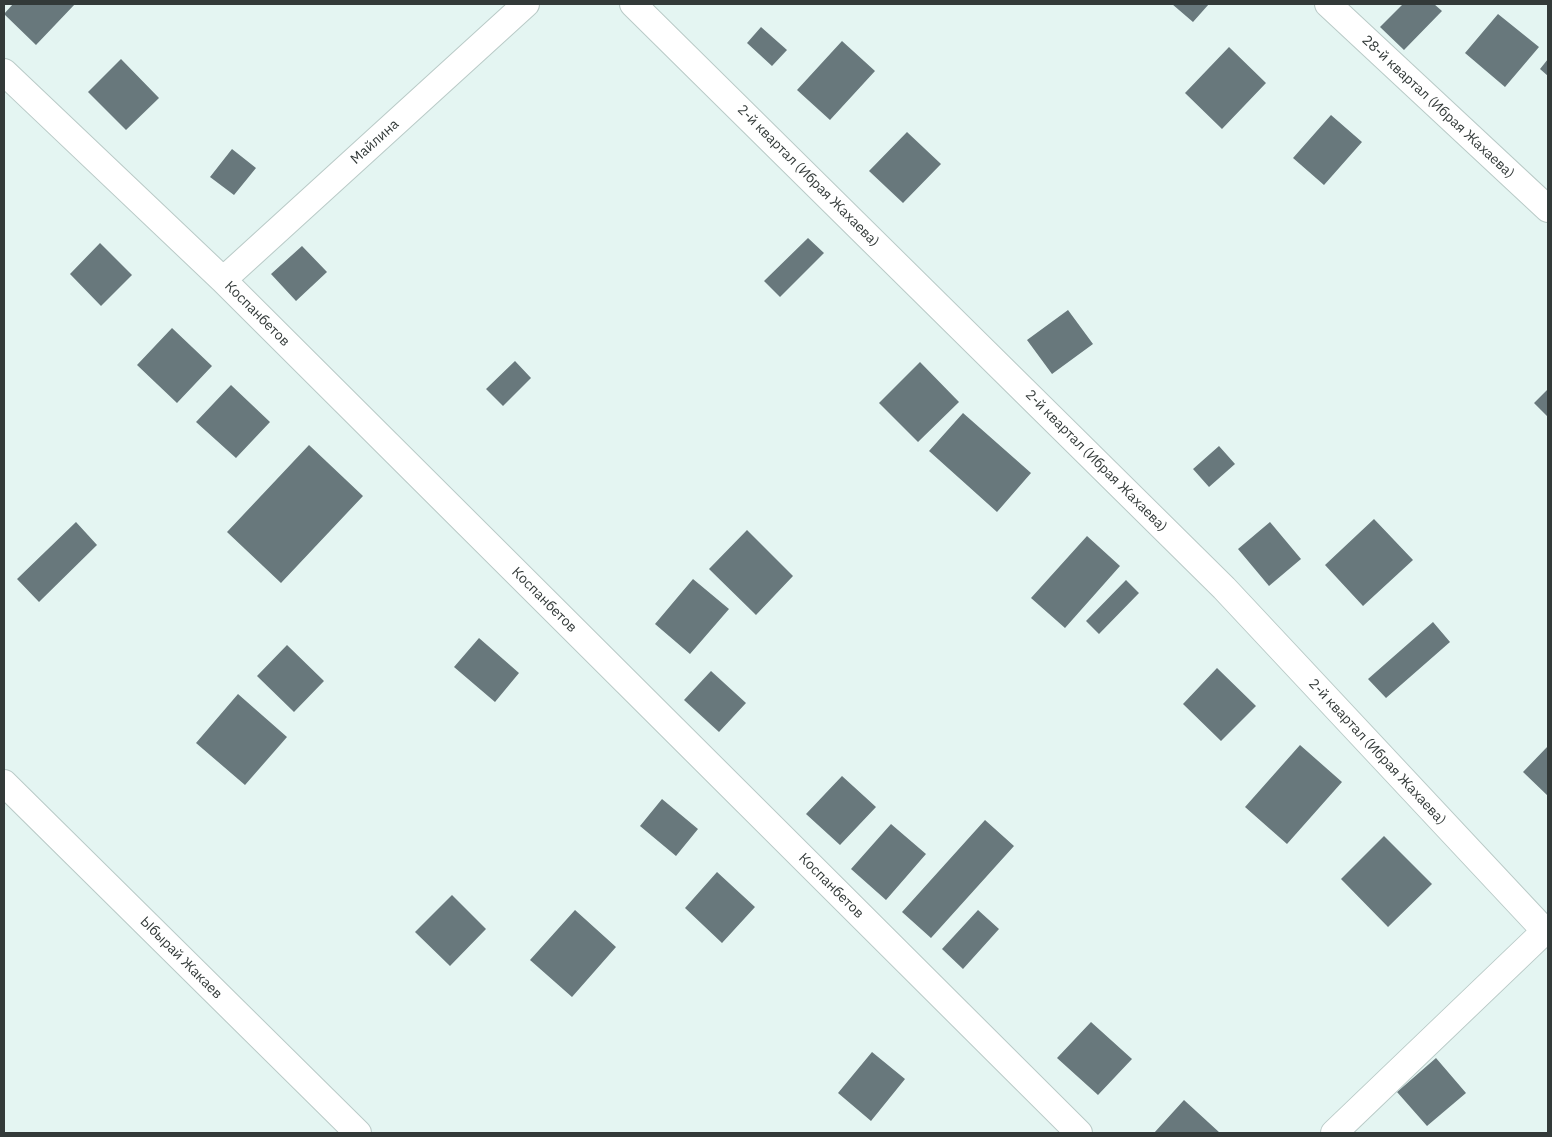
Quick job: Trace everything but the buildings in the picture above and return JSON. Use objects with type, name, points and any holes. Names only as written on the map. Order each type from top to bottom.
[{"type":"street","name":"Майлина","points":[[223,280],[526,4]]},
{"type":"street","name":"2-й квартал (Ибрая Жахаева)","points":[[633,4],[1224,588],[1546,930]]},
{"type":"street","name":"28-й квартал (Ибрая Жахаева)","points":[[1328,4],[1548,209]]},
{"type":"street","name":"Коспанбетов","points":[[4,72],[223,280],[1080,1133]]},
{"type":"street","name":"Ыбырай Жакаев","points":[[4,784],[358,1133]]},
{"type":"street","points":[[1334,1133],[1546,930]]}]
